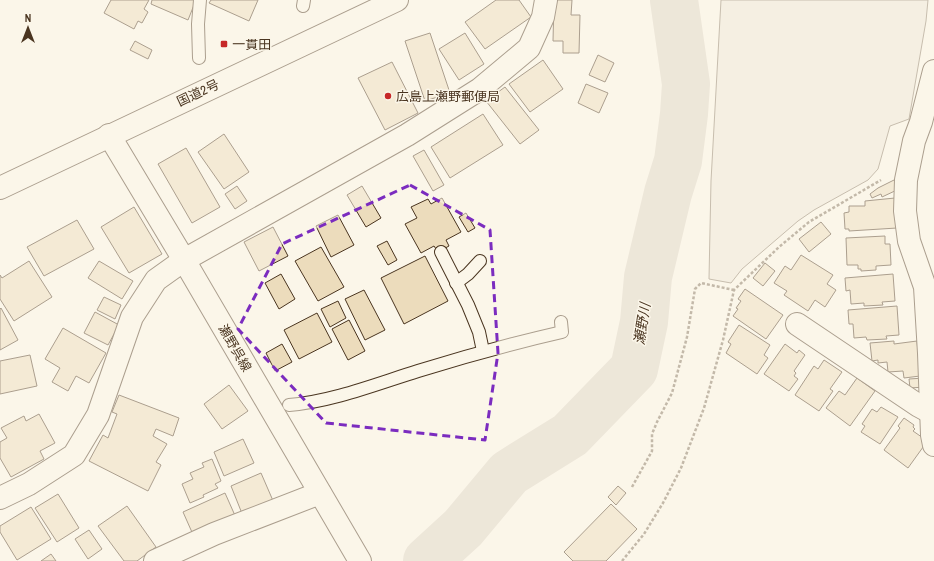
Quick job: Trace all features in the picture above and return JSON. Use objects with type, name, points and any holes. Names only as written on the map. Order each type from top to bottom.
[{"type":"main road","name":"国道2号","points":[[0,188],[109,135],[398,0]]},
{"type":"main road","points":[[0,498],[29,484],[74,455],[98,415],[132,317],[156,280],[184,260],[407,135],[480,89],[529,48],[543,16],[546,0]]},
{"type":"main road","points":[[934,71],[921,122],[914,141],[906,180],[905,211],[909,241],[925,287],[932,435],[934,444]]},
{"type":"main road","name":"瀬野呉線","points":[[109,135],[360,561]]},
{"type":"main road","points":[[797,324],[919,406],[932,413]]},
{"type":"main road","points":[[155,561],[214,534],[323,498]]},
{"type":"lane","points":[[199,58],[198,24],[200,0]]},
{"type":"lane","points":[[441,252],[479,332],[483,351]]},
{"type":"lane","points":[[456,283],[468,274],[480,260]]},
{"type":"lane","points":[[290,405],[307,404],[360,390],[483,351],[515,342],[562,332],[561,322]]},
{"type":"path","points":[[622,561],[644,534],[663,503],[681,468],[704,408],[723,340],[734,290],[779,247],[809,222],[883,178]]},
{"type":"path","points":[[632,487],[652,451],[652,434],[672,393],[687,337],[695,289],[701,283],[734,290]]},
{"type":"highlighted area","points":[[410,185],[490,230],[498,353],[485,440],[326,423],[238,329],[282,244]]},
{"type":"shaded area","points":[[721,0],[928,0],[926,21],[909,119],[890,126],[878,169],[868,180],[814,210],[798,221],[742,269],[731,283],[709,279],[711,181]]},
{"type":"building","points":[[111,0],[149,0],[144,9],[148,12],[142,23],[138,21],[134,29],[104,13]]},
{"type":"building","points":[[152,0],[196,0],[188,20],[151,4]]},
{"type":"building","points":[[211,0],[258,0],[249,21],[209,3]]},
{"type":"building","points":[[496,0],[519,0],[531,17],[485,49],[465,22]]},
{"type":"building","points":[[554,0],[572,0],[571,15],[580,15],[579,53],[563,53],[563,41],[553,41]]},
{"type":"building","points":[[430,33],[450,93],[425,101],[405,41]]},
{"type":"building","points":[[465,33],[484,64],[459,80],[439,49]]},
{"type":"building","points":[[135,41],[152,50],[148,59],[130,50]]},
{"type":"building","points":[[598,55],[614,63],[605,82],[589,75]]},
{"type":"building","points":[[543,60],[563,89],[530,112],[509,84]]},
{"type":"building","points":[[392,62],[418,113],[385,130],[358,78]]},
{"type":"building","points":[[586,84],[608,93],[599,113],[578,103]]},
{"type":"building","points":[[505,87],[539,130],[520,144],[486,101]]},
{"type":"building","points":[[483,114],[503,145],[450,178],[431,147]]},
{"type":"building","points":[[224,134],[249,172],[224,189],[198,152]]},
{"type":"building","points":[[186,148],[220,207],[192,223],[158,164]]},
{"type":"building","points":[[424,150],[444,185],[433,191],[413,156]]},
{"type":"building","points":[[894,180],[899,189],[882,197],[881,194],[872,198],[870,194]]},
{"type":"building","points":[[237,186],[247,201],[235,209],[225,194]]},
{"type":"building","points":[[362,186],[381,218],[366,227],[347,195]]},
{"type":"building","points":[[442,198],[461,232],[446,240],[449,246],[438,252],[434,246],[421,253],[405,224],[417,218],[411,207],[428,199],[431,204]]},
{"type":"building","points":[[895,198],[897,228],[849,231],[849,229],[845,229],[844,213],[849,212],[849,206],[865,206],[865,201]]},
{"type":"building","points":[[134,207],[162,254],[129,273],[101,227]]},
{"type":"building","points":[[466,213],[475,228],[468,232],[459,217]]},
{"type":"building","points":[[338,215],[354,245],[331,257],[316,226]]},
{"type":"building","points":[[77,220],[94,249],[44,276],[27,247]]},
{"type":"building","points":[[821,222],[831,234],[809,252],[799,239]]},
{"type":"building","points":[[273,227],[288,256],[259,271],[244,242]]},
{"type":"building","points":[[885,236],[885,244],[890,244],[891,265],[876,266],[876,270],[861,271],[861,269],[858,269],[858,265],[847,265],[846,238]]},
{"type":"building","points":[[387,241],[397,260],[388,265],[377,246]]},
{"type":"building","points":[[321,247],[344,287],[318,301],[295,261]]},
{"type":"building","points":[[801,255],[833,275],[827,284],[836,290],[825,307],[815,300],[808,311],[784,295],[787,291],[774,283],[785,266],[791,270]]},
{"type":"building","points":[[425,256],[448,301],[404,324],[381,278]]},
{"type":"building","points":[[29,261],[52,297],[14,321],[0,299],[0,275],[2,278]]},
{"type":"building","points":[[99,261],[133,281],[122,299],[88,278]]},
{"type":"building","points":[[765,263],[775,271],[763,286],[753,278]]},
{"type":"building","points":[[281,274],[295,299],[279,309],[265,283]]},
{"type":"building","points":[[893,274],[895,301],[882,302],[883,305],[864,306],[864,303],[851,304],[850,290],[846,291],[845,278]]},
{"type":"building","points":[[745,289],[783,315],[766,339],[733,316],[741,301],[738,299]]},
{"type":"building","points":[[364,290],[385,330],[365,340],[345,299]]},
{"type":"building","points":[[104,297],[121,305],[115,319],[97,310]]},
{"type":"building","points":[[338,301],[346,318],[330,327],[321,309]]},
{"type":"building","points":[[897,306],[899,335],[886,336],[887,339],[867,340],[866,337],[854,338],[853,324],[849,324],[848,310]]},
{"type":"building","points":[[1,308],[18,340],[0,350],[0,309]]},
{"type":"building","points":[[95,312],[119,325],[108,345],[84,333]]},
{"type":"building","points":[[317,313],[332,342],[299,359],[284,330]]},
{"type":"building","points":[[349,320],[365,351],[348,360],[332,329]]},
{"type":"building","points":[[739,325],[770,345],[764,355],[768,358],[757,374],[726,353],[731,344],[728,342]]},
{"type":"building","points":[[63,328],[106,353],[89,383],[76,376],[68,391],[52,382],[60,368],[45,359]]},
{"type":"building","points":[[894,341],[894,344],[917,341],[920,376],[904,378],[903,371],[888,372],[887,362],[878,363],[878,360],[872,361],[870,343]]},
{"type":"building","points":[[282,344],[292,362],[275,371],[266,353]]},
{"type":"building","points":[[785,344],[797,353],[799,350],[805,355],[794,371],[796,373],[794,376],[798,379],[789,391],[764,374]]},
{"type":"building","points":[[30,355],[37,386],[0,394],[0,361]]},
{"type":"building","points":[[824,360],[842,372],[830,389],[833,391],[819,411],[795,395],[814,366],[818,369]]},
{"type":"building","points":[[857,378],[875,391],[850,426],[826,408],[839,391],[845,395]]},
{"type":"building","points":[[924,378],[925,387],[910,388],[909,379]]},
{"type":"building","points":[[229,385],[248,411],[222,429],[204,404]]},
{"type":"building","points":[[119,395],[179,418],[173,436],[156,429],[153,436],[167,444],[156,462],[161,465],[148,491],[89,461],[103,435],[108,438],[117,414],[112,412]]},
{"type":"building","points":[[881,407],[898,417],[880,444],[861,432],[865,426],[862,424],[872,409],[877,412]]},
{"type":"building","points":[[39,414],[55,443],[40,451],[44,459],[11,477],[0,458],[0,442],[7,438],[1,428],[24,416],[26,421]]},
{"type":"building","points":[[904,418],[914,425],[913,427],[915,429],[913,431],[926,440],[926,443],[908,468],[884,450],[900,428],[898,426]]},
{"type":"building","points":[[243,439],[254,463],[224,476],[214,452]]},
{"type":"building","points":[[212,459],[221,481],[215,484],[218,488],[203,495],[204,497],[190,503],[182,484],[193,479],[190,473],[204,467],[202,463]]},
{"type":"building","points":[[261,473],[274,503],[243,516],[231,486]]},
{"type":"building","points":[[618,486],[626,493],[616,505],[608,497]]},
{"type":"building","points":[[225,493],[237,520],[195,539],[183,512]]},
{"type":"building","points":[[58,494],[79,528],[57,542],[35,508]]},
{"type":"building","points":[[611,504],[637,529],[606,561],[573,561],[564,552]]},
{"type":"building","points":[[127,506],[156,547],[137,561],[124,561],[98,526]]},
{"type":"building","points":[[31,507],[51,539],[17,560],[0,532],[0,526]]},
{"type":"building","points":[[89,530],[102,549],[88,559],[75,539]]},
{"type":"building","points":[[51,554],[56,561],[41,561]]},
{"type":"waterway","name":"瀬野川","points":[[427,561],[463,528],[509,473],[570,435],[634,369],[644,322],[648,277],[668,193],[678,161],[684,114],[686,84],[674,0]]},
{"type":"place","name":"一貫田","points":[[224,44]]},
{"type":"place","name":"広島上瀬野郵便局","points":[[388,96]]}]
